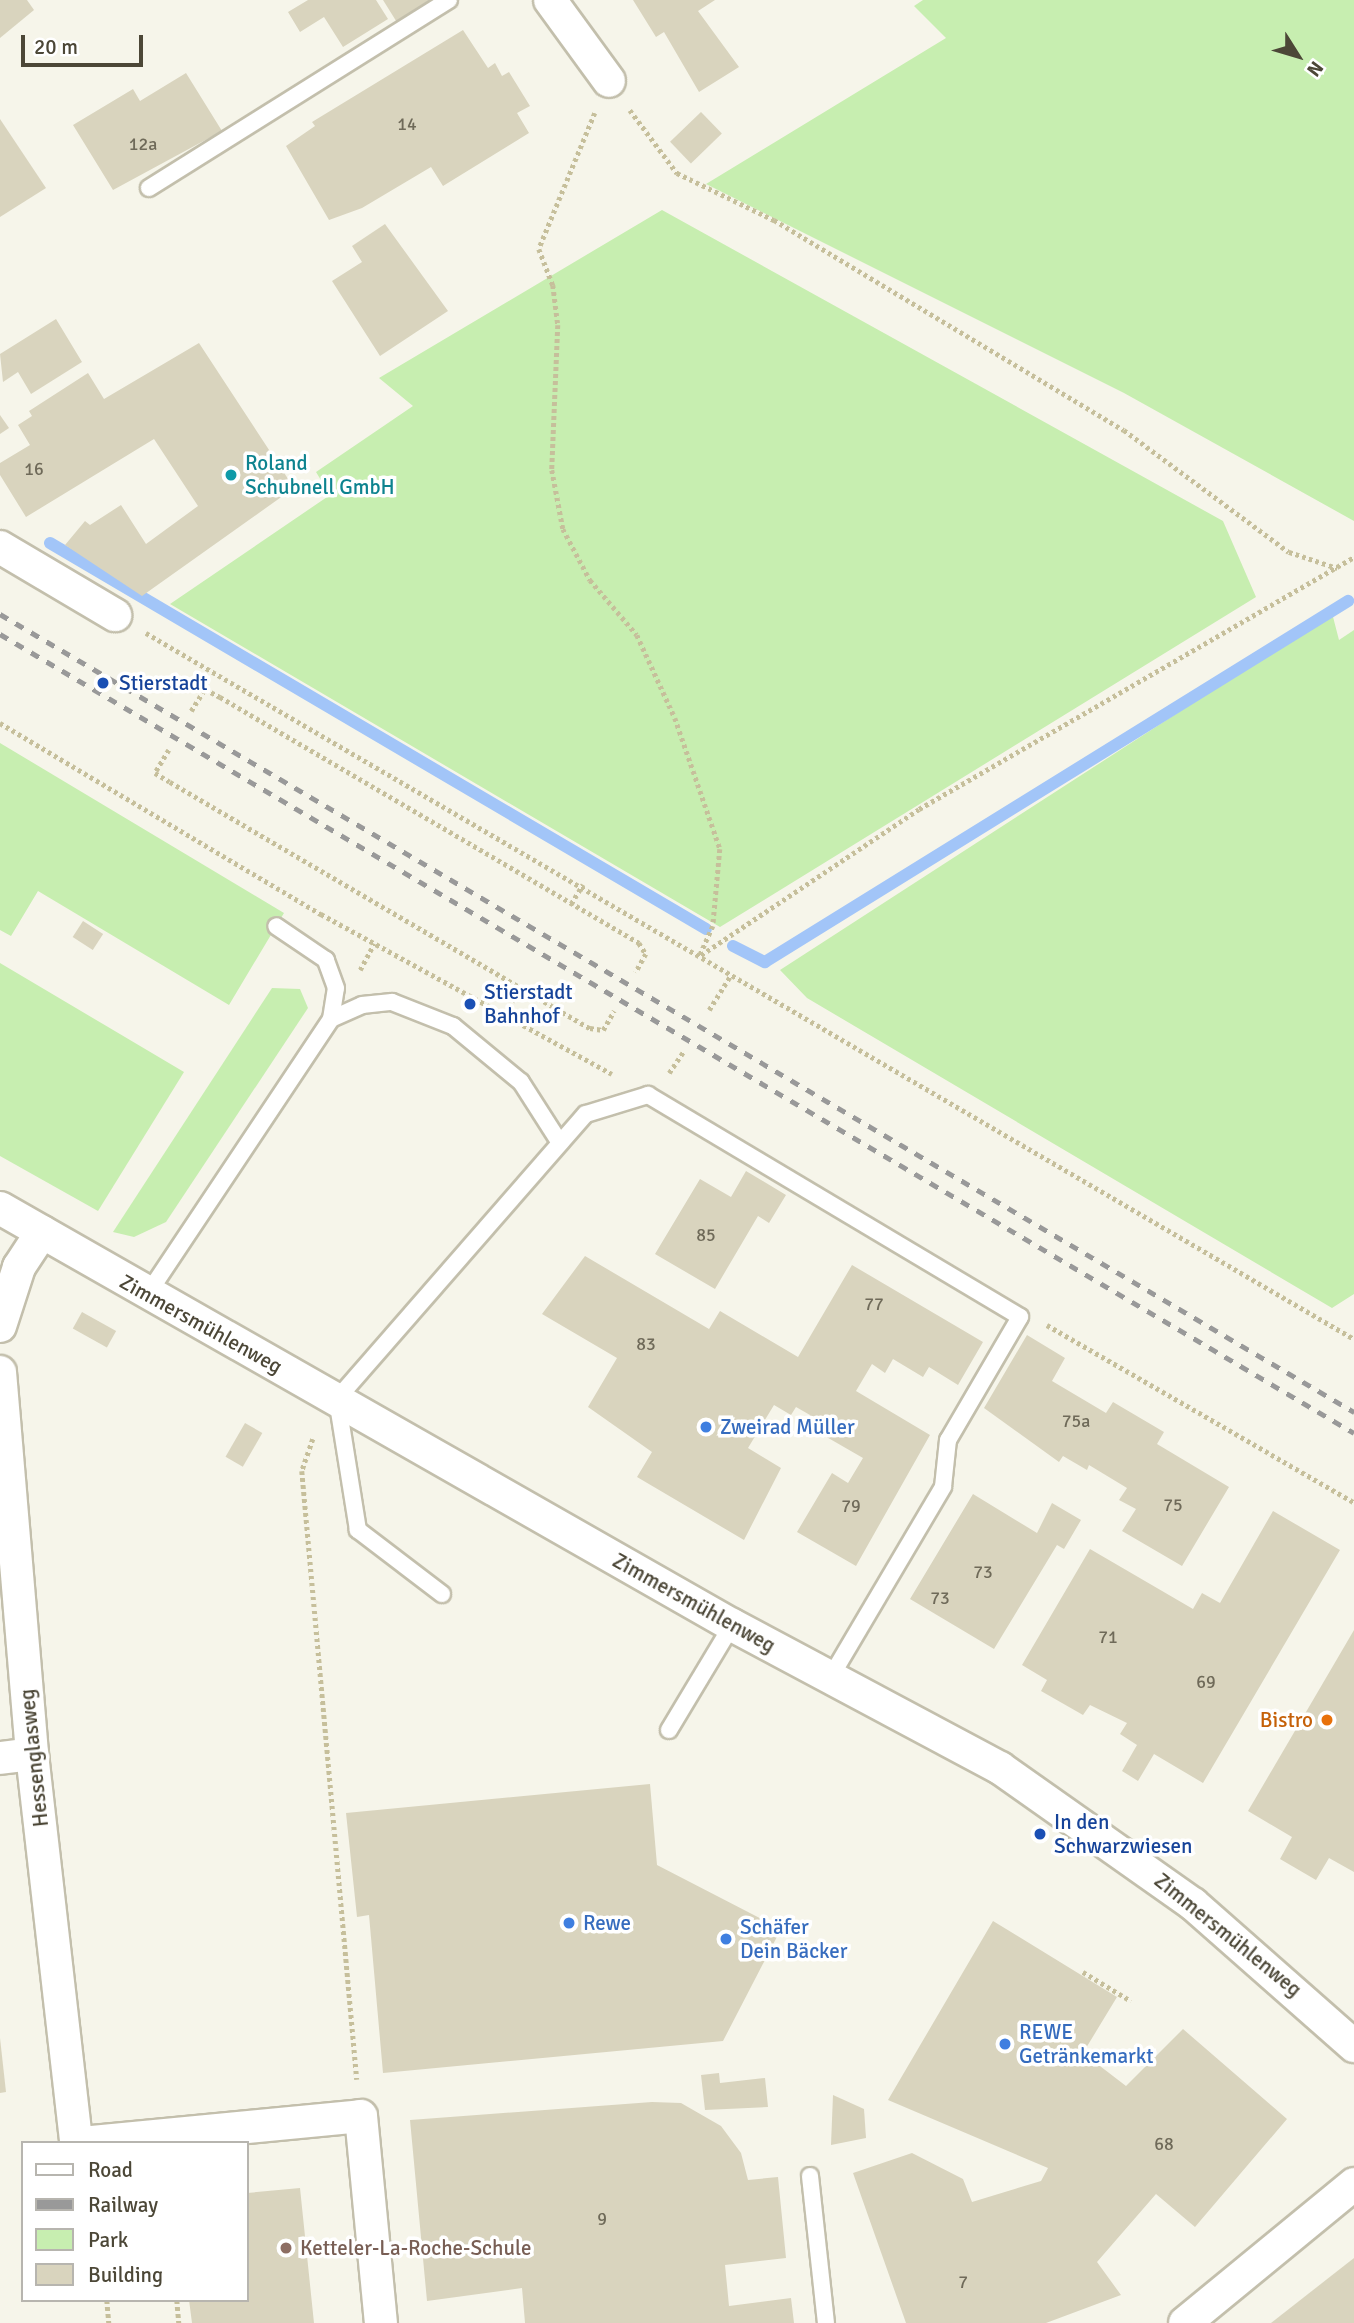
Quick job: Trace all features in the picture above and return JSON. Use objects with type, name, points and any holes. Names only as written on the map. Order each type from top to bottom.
[{"type":"street","points":[[550,0],[609,81]]},
{"type":"street","points":[[0,547],[115,615]]},
{"type":"street","name":"Zimmersmühlenweg","points":[[0,1208],[147,1295],[337,1399],[732,1625],[1000,1768],[1143,1866],[1260,1958],[1354,2046]]},
{"type":"street","points":[[0,1326],[19,1267],[41,1232]]},
{"type":"street","name":"Hessenglasweg","points":[[0,1371],[32,1754],[76,2141]]},
{"type":"street","points":[[0,1758],[32,1754]]},
{"type":"street","points":[[103,2141],[361,2116],[381,2323]]},
{"type":"street","points":[[1185,2323],[1354,2184]]},
{"type":"lane","points":[[149,188],[449,0]]},
{"type":"lane","points":[[147,1295],[331,1019],[336,988],[326,960],[276,926]]},
{"type":"lane","points":[[331,1019],[362,1005],[392,1002],[453,1026],[522,1082],[561,1143]]},
{"type":"lane","points":[[442,1594],[358,1530],[337,1399],[401,1319],[586,1114],[648,1095],[1020,1317],[948,1440],[943,1487],[830,1678]]},
{"type":"lane","points":[[669,1730],[732,1625]]},
{"type":"lane","points":[[810,2176],[826,2323]]},
{"type":"path","points":[[609,81],[677,173],[774,220],[1124,430],[1289,552],[1337,568]]},
{"type":"path","points":[[609,81],[539,249],[553,285],[558,325],[552,470],[563,529],[590,580],[637,635],[675,718],[720,849],[713,926],[699,957]]},
{"type":"path","points":[[699,957],[919,809],[1354,557]]},
{"type":"path","points":[[115,615],[583,884],[730,976],[1354,1339]]},
{"type":"path","points":[[191,711],[205,688],[639,943],[646,954],[636,972]]},
{"type":"path","points":[[0,723],[321,914],[648,1095]]},
{"type":"path","points":[[169,750],[155,773],[590,1028],[603,1030],[614,1011]]},
{"type":"path","points":[[571,904],[583,884]]},
{"type":"path","points":[[709,1010],[730,976]]},
{"type":"path","points":[[505,1014],[520,987]]},
{"type":"path","points":[[671,1072],[682,1052]]},
{"type":"path","points":[[1020,1317],[1032,1317],[1354,1502]]},
{"type":"path","points":[[337,1399],[302,1471],[361,2116]]},
{"type":"path","points":[[1083,1972],[1131,2001]]},
{"type":"path","points":[[107,2302],[109,2323]]},
{"type":"path","points":[[177,2302],[179,2323]]},
{"type":"green space","points":[[923,0],[1354,0],[1354,521],[1124,393],[706,184],[946,38],[914,6]]},
{"type":"green space","points":[[662,210],[1223,521],[1256,597],[720,927],[170,604],[330,495],[316,472],[413,406],[379,378]]},
{"type":"green space","points":[[1332,613],[1339,640],[1354,630],[1354,1294],[1332,1308],[807,998],[780,970]]},
{"type":"green space","points":[[0,743],[284,913],[229,1005],[38,891],[11,936],[0,930]]},
{"type":"green space","points":[[0,963],[184,1072],[98,1211],[0,1156]]},
{"type":"green space","points":[[272,988],[300,989],[308,1008],[166,1222],[134,1237],[113,1232]]},
{"type":"building","points":[[0,0],[27,0],[34,10],[0,38]]},
{"type":"building","points":[[308,0],[376,0],[388,19],[343,47],[324,17],[300,32],[288,12]]},
{"type":"building","points":[[383,0],[435,0],[398,24]]},
{"type":"building","points":[[633,0],[715,0],[698,11],[739,67],[699,92],[664,32],[656,37]]},
{"type":"building","points":[[463,30],[488,68],[495,63],[502,76],[509,72],[530,106],[517,113],[529,133],[443,186],[431,167],[362,208],[329,220],[286,146],[315,126],[312,122]]},
{"type":"building","points":[[186,73],[222,131],[113,190],[73,125],[133,89],[140,101]]},
{"type":"building","points":[[701,112],[722,134],[691,163],[670,142]]},
{"type":"building","points":[[0,119],[46,188],[0,217]]},
{"type":"building","points":[[385,224],[448,311],[380,356],[332,281],[362,262],[352,246]]},
{"type":"building","points":[[56,319],[82,362],[31,394],[18,372],[3,382],[0,354]]},
{"type":"building","name":"Roland Schubnell GmbH","points":[[199,343],[294,488],[142,596],[65,545],[85,521],[90,525],[121,505],[146,544],[198,506],[154,439],[26,517],[0,475],[0,463],[30,445],[18,425],[32,416],[29,411],[88,373],[104,399]]},
{"type":"building","points":[[0,415],[9,428],[0,434]]},
{"type":"building","points":[[83,921],[103,934],[93,950],[73,937]]},
{"type":"building","points":[[746,1171],[786,1195],[769,1223],[758,1216],[715,1289],[655,1254],[700,1179],[731,1197]]},
{"type":"building","points":[[585,1256],[709,1329],[720,1311],[798,1357],[852,1265],[983,1342],[958,1385],[929,1367],[923,1377],[893,1359],[885,1373],[872,1364],[856,1391],[930,1435],[856,1566],[797,1532],[832,1473],[848,1483],[863,1458],[804,1424],[810,1415],[796,1407],[791,1415],[774,1405],[748,1448],[781,1468],[744,1540],[637,1477],[652,1452],[588,1407],[617,1358],[542,1314]]},
{"type":"building","points":[[82,1312],[116,1331],[107,1348],[73,1329]]},
{"type":"building","points":[[1027,1335],[1065,1358],[1052,1381],[1106,1413],[1113,1402],[1164,1432],[1157,1444],[1229,1487],[1182,1566],[1122,1531],[1136,1509],[1119,1500],[1127,1488],[1089,1465],[1087,1470],[1063,1456],[1059,1462],[984,1408]]},
{"type":"building","points":[[245,1423],[262,1433],[243,1467],[226,1457]]},
{"type":"building","points":[[973,1494],[1037,1533],[1052,1503],[1081,1520],[1064,1549],[1057,1545],[994,1649],[910,1599]]},
{"type":"building","points":[[1273,1511],[1340,1550],[1203,1783],[1154,1754],[1138,1781],[1122,1771],[1137,1745],[1120,1734],[1127,1723],[1090,1705],[1083,1715],[1041,1691],[1047,1680],[1022,1665],[1090,1549],[1193,1609],[1202,1593],[1220,1603]]},
{"type":"building","name":"Bistro","points":[[1354,1630],[1354,1872],[1329,1858],[1316,1880],[1280,1859],[1292,1837],[1248,1811]]},
{"type":"building","name":"Rewe","points":[[650,1784],[657,1865],[781,1929],[723,2041],[383,2073],[369,1915],[357,1917],[346,1813]]},
{"type":"building","points":[[993,1921],[1117,1997],[1083,2053],[1126,2086],[1183,2029],[1287,2119],[1195,2227],[1156,2194],[1097,2262],[1121,2295],[1046,2323],[906,2323],[853,2173],[912,2153],[963,2179],[972,2202],[1041,2181],[1048,2168],[888,2100]]},
{"type":"building","points":[[0,2038],[6,2092],[0,2093]]},
{"type":"building","points":[[719,2073],[720,2083],[765,2078],[768,2107],[705,2110],[701,2075]]},
{"type":"building","points":[[833,2095],[864,2109],[866,2138],[831,2145]]},
{"type":"building","points":[[652,2102],[681,2103],[721,2126],[741,2153],[748,2180],[778,2177],[786,2258],[725,2265],[729,2306],[791,2298],[794,2323],[525,2323],[522,2288],[427,2301],[410,2120]]},
{"type":"building","points":[[300,2188],[314,2323],[192,2323],[189,2302],[248,2302],[248,2193]]},
{"type":"building","points":[[1354,2258],[1354,2323],[1271,2323]]},
{"type":"waterway","points":[[50,543],[706,929]]},
{"type":"waterway","points":[[733,946],[765,962],[1348,601]]},
{"type":"railway","points":[[0,614],[1354,1412]]},
{"type":"railway","points":[[0,634],[1354,1433]]},
{"type":"place","name":"Roland Schubnell GmbH","points":[[231,475]]},
{"type":"place","name":"Stierstadt","points":[[103,683]]},
{"type":"place","name":"Stierstadt Bahnhof","points":[[470,1004]]},
{"type":"place","name":"Zweirad Müller","points":[[706,1427]]},
{"type":"place","name":"Bistro","points":[[1327,1720]]},
{"type":"place","name":"In den Schwarzwiesen","points":[[1040,1834]]},
{"type":"place","name":"Rewe","points":[[569,1923]]},
{"type":"place","name":"Schäfer Dein Bäcker","points":[[726,1939]]},
{"type":"place","name":"REWE Getränkemarkt","points":[[1005,2044]]},
{"type":"place","name":"Ketteler-La-Roche-Schule","points":[[286,2248]]}]
